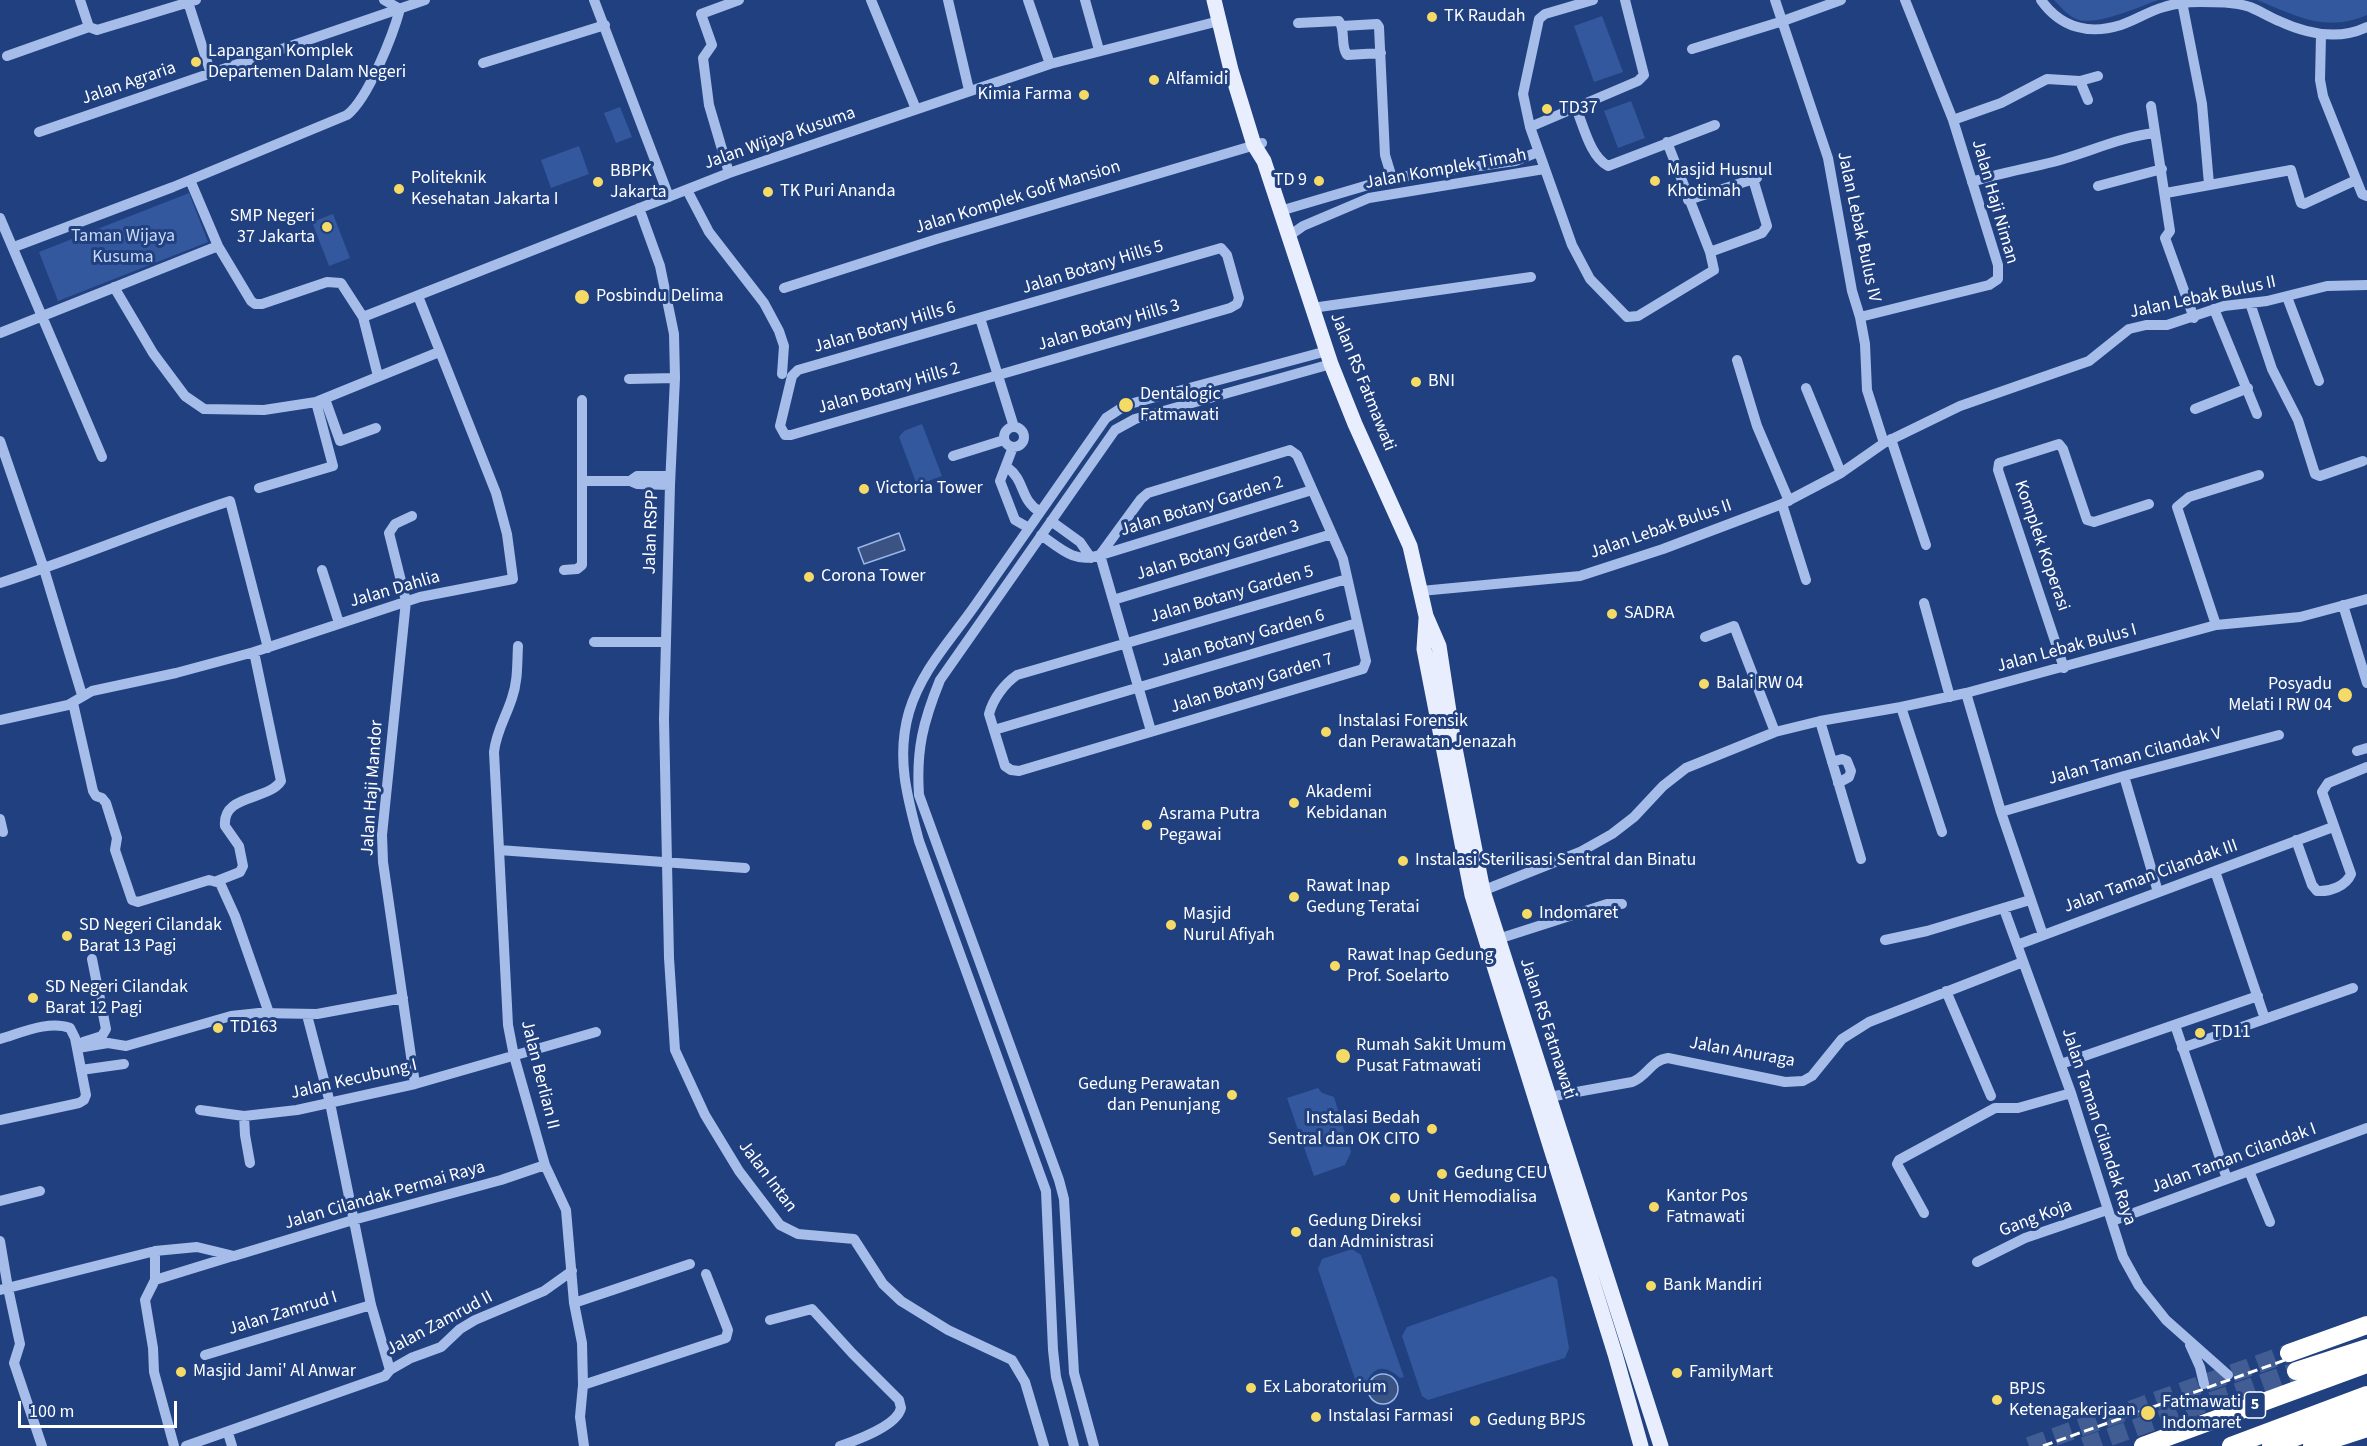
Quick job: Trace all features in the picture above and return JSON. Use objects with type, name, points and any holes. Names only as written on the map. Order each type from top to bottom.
[{"type":"highway","points":[[2289,1353],[2367,1325]]},
{"type":"highway","points":[[2297,1373],[2355,1354],[2366,1354]]},
{"type":"highway","name":"5","points":[[2143,1446],[2366,1354]]},
{"type":"highway","name":"5","points":[[2231,1446],[2367,1395]]},
{"type":"highway","points":[[2271,1446],[2367,1411]]},
{"type":"highway","points":[[2312,1446],[2367,1428]]},
{"type":"main road","name":"Jalan RS Fatmawati","points":[[1214,0],[1258,144],[1329,358],[1355,423],[1410,546],[1426,616],[1439,646],[1440,702],[1477,893],[1577,1237],[1615,1354],[1641,1446]]},
{"type":"main road","name":"Jalan RS Fatmawati","points":[[1224,0],[1258,144]]},
{"type":"main road","name":"Jalan RS Fatmawati","points":[[1477,893],[1498,939],[1661,1446]]},
{"type":"main road","points":[[1577,1237],[1592,1232]]},
{"type":"street","points":[[80,0],[89,27]]},
{"type":"street","points":[[14,248],[190,180],[339,119],[353,111],[388,45],[399,4],[384,0]]},
{"type":"street","name":"Jalan Agraria","points":[[39,132],[211,74],[399,4],[425,0]]},
{"type":"street","points":[[729,173],[709,105],[703,58],[712,47],[701,14],[739,0]]},
{"type":"street","points":[[871,0],[916,109]]},
{"type":"street","points":[[948,0],[969,90]]},
{"type":"street","points":[[1028,0],[1050,64]]},
{"type":"street","points":[[1085,0],[1100,50]]},
{"type":"street","name":"Jalan Komplek Timah","points":[[1593,0],[1545,14],[1539,19],[1523,94],[1538,152],[1572,245],[1590,279],[1627,317],[1638,316],[1714,270],[1710,252],[1667,142]]},
{"type":"street","name":"Jalan Komplek Timah","points":[[1530,127],[1638,81],[1644,75],[1625,0]]},
{"type":"street","name":"Jalan Lebak Bulus IV","points":[[1775,0],[1784,21],[1828,158],[1852,291],[1865,344],[1867,390],[1887,441]]},
{"type":"street","points":[[1692,49],[1784,21],[1841,0]]},
{"type":"street","name":"Jalan Haji Niman","points":[[1860,318],[1989,285],[1998,279],[1998,265],[1953,120],[1905,0]]},
{"type":"street","points":[[2041,0],[2059,21],[2075,27],[2093,29],[2120,25],[2162,7],[2182,2],[2221,2],[2250,7],[2282,23],[2321,35],[2344,35],[2367,27]]},
{"type":"street","points":[[7,56],[89,27],[98,30],[192,1],[211,74]]},
{"type":"street","points":[[598,1],[669,197]]},
{"type":"street","points":[[2182,2],[2202,104],[2209,184]]},
{"type":"street","name":"Jalan Wijaya Kusuma","points":[[363,317],[729,173],[969,90],[1100,50],[1219,21]]},
{"type":"street","points":[[1298,23],[1338,21],[1342,26],[1344,50],[1347,55],[1382,53]]},
{"type":"street","points":[[1342,26],[1377,24],[1382,53],[1385,155],[1392,178]]},
{"type":"street","points":[[483,63],[605,25]]},
{"type":"street","points":[[2321,35],[2320,80],[2323,96],[2362,194],[2366,196]]},
{"type":"street","points":[[1953,120],[2001,103],[2047,79],[2080,81],[2098,76]]},
{"type":"street","points":[[2080,81],[2088,100]]},
{"type":"street","points":[[2151,106],[2170,231],[2164,238],[2194,318]]},
{"type":"street","points":[[1576,108],[1593,149],[1601,162],[1608,166],[1715,125]]},
{"type":"street","points":[[1971,182],[2002,172],[2062,159],[2133,135],[2155,133]]},
{"type":"street","name":"Jalan Komplek Golf Mansion","points":[[784,288],[937,239],[1258,144]]},
{"type":"street","name":"Jalan Komplek Timah","points":[[1280,211],[1392,178],[1515,161],[1538,152]]},
{"type":"street","points":[[1515,161],[1518,173]]},
{"type":"street","name":"Jalan Komplek Timah","points":[[1289,236],[1303,226],[1369,198],[1544,169]]},
{"type":"street","points":[[2098,186],[2162,170]]},
{"type":"street","points":[[2166,193],[2291,171],[2301,203],[2304,204],[2356,180]]},
{"type":"street","points":[[1688,200],[1755,178],[1767,226],[1762,233],[1710,252]]},
{"type":"street","points":[[190,180],[218,246],[247,297],[255,304],[334,281],[341,283],[363,317],[378,376]]},
{"type":"street","points":[[687,190],[710,232],[764,303],[779,331],[784,346],[782,374]]},
{"type":"street","name":"Jalan RSPP","points":[[639,208],[660,266],[672,317],[675,378],[665,642],[664,719],[668,863]]},
{"type":"street","points":[[0,218],[40,317],[102,457]]},
{"type":"street","points":[[0,333],[218,246]]},
{"type":"street","name":"Jalan Botany Hills 5","points":[[980,318],[1221,248],[1227,255],[1239,298],[1237,304],[1230,308]]},
{"type":"street","points":[[1312,308],[1531,277]]},
{"type":"street","name":"Jalan Lebak Bulus II","points":[[1421,591],[1580,576],[1663,549],[1786,503],[1841,473],[1887,441],[1960,406],[2089,361],[2129,329],[2146,325],[2167,325],[2194,318],[2214,309],[2287,297],[2327,286],[2367,285]]},
{"type":"street","points":[[114,287],[153,354],[185,396],[204,409],[264,410],[320,401],[439,352]]},
{"type":"street","name":"Jalan Dahlia","points":[[0,720],[73,703],[82,695],[268,648],[406,601],[513,579],[507,534],[496,493],[418,296]]},
{"type":"street","points":[[2287,297],[2319,381]]},
{"type":"street","points":[[2250,303],[2272,369],[2298,420],[2315,474],[2320,476],[2363,460]]},
{"type":"street","name":"Jalan Botany Hills 3","points":[[997,375],[1230,308]]},
{"type":"street","points":[[2214,309],[2257,414]]},
{"type":"street","points":[[953,456],[1022,443],[1024,438],[1023,432],[1014,427],[980,318]]},
{"type":"street","name":"Jalan Botany Hills 6","points":[[791,435],[785,435],[780,426],[792,376],[798,370],[980,318]]},
{"type":"street","points":[[1074,1446],[1056,1377],[1053,1350],[1046,1191],[919,841],[905,791],[902,760],[909,713],[924,674],[1106,418],[1126,405],[1329,358]]},
{"type":"street","points":[[1094,1446],[1074,1373],[1064,1199],[919,795],[917,764],[925,717],[940,680],[1115,430],[1135,419],[1329,358]]},
{"type":"street","points":[[1737,360],[1757,426],[1786,503],[1806,580]]},
{"type":"street","name":"Jalan Botany Hills 2","points":[[791,435],[997,375]]},
{"type":"street","points":[[628,379],[675,378]]},
{"type":"street","points":[[1806,388],[1841,473]]},
{"type":"street","points":[[2195,409],[2248,388]]},
{"type":"street","points":[[564,570],[577,569],[582,565],[582,400]]},
{"type":"street","points":[[320,401],[340,441],[376,428]]},
{"type":"street","points":[[260,488],[333,466],[320,401]]},
{"type":"street","points":[[1014,427],[1005,431],[1008,444],[1007,467],[1000,481],[1015,520],[1029,528]]},
{"type":"street","points":[[0,441],[44,569],[82,695]]},
{"type":"street","points":[[1887,441],[1926,545]]},
{"type":"street","name":"Komplek Koperasi","points":[[2064,668],[1998,470],[1999,463],[2059,444],[2063,449],[2087,520],[2094,522],[2149,504]]},
{"type":"street","points":[[1096,557],[1148,493],[1290,450],[1297,454],[1342,559],[1358,623]]},
{"type":"street","points":[[1007,467],[1017,474],[1028,506],[1040,512]]},
{"type":"street","points":[[2216,625],[2177,507],[2188,497],[2259,475]]},
{"type":"street","points":[[582,481],[630,481],[637,484],[670,480]]},
{"type":"street","name":"Jalan Botany Garden 2","points":[[1096,557],[1312,490]]},
{"type":"street","points":[[0,584],[166,522],[230,501],[268,648]]},
{"type":"street","points":[[406,601],[389,534],[395,524],[412,516]]},
{"type":"street","points":[[1051,521],[1096,557],[1113,600],[1151,731]]},
{"type":"street","name":"Jalan Botany Garden 3","points":[[1113,600],[1332,534]]},
{"type":"street","points":[[1041,535],[1070,556],[1096,557]]},
{"type":"street","points":[[322,570],[339,623]]},
{"type":"street","name":"Jalan Botany Garden 5","points":[[994,730],[989,714],[992,705],[1007,681],[1017,675],[1347,579]]},
{"type":"street","name":"Jalan Lebak Bulus I","points":[[1477,893],[1580,852],[1612,834],[1634,817],[1662,786],[1686,768],[1775,732],[1820,721],[1950,697],[2216,625],[2300,617],[2367,600]]},
{"type":"street","name":"Jalan Haji Mandor","points":[[406,601],[382,835],[383,861],[415,1084]]},
{"type":"street","points":[[1924,603],[1950,697]]},
{"type":"street","points":[[2343,605],[2367,683]]},
{"type":"street","name":"Jalan Botany Garden 7","points":[[994,730],[1005,766],[1019,771],[1363,669],[1366,661],[1358,623]]},
{"type":"street","name":"Jalan Botany Garden 6","points":[[994,730],[1358,623]]},
{"type":"street","points":[[1705,637],[1734,626],[1775,732]]},
{"type":"street","points":[[594,642],[665,642]]},
{"type":"street","name":"Jalan Berlian II","points":[[518,646],[515,688],[497,730],[494,752],[505,989],[514,1056],[545,1165],[566,1210],[573,1303],[582,1343],[583,1386],[580,1417],[584,1446]]},
{"type":"street","points":[[73,703],[93,791],[96,796],[105,800],[116,833],[115,850],[132,900],[135,902],[209,880],[217,881],[240,872],[243,866],[239,846],[225,826],[226,812],[234,805],[276,787],[281,780],[254,652]]},
{"type":"street","points":[[1966,693],[2001,812],[2043,935]]},
{"type":"street","points":[[1901,707],[1942,832]]},
{"type":"street","points":[[1820,721],[1861,859]]},
{"type":"street","name":"Jalan Taman Cilandak V","points":[[2001,812],[2278,735]]},
{"type":"street","points":[[1832,762],[1842,759],[1847,761],[1851,771],[1849,777],[1838,783]]},
{"type":"street","points":[[2296,840],[2312,885],[2317,891],[2332,889],[2348,881],[2351,874],[2322,792],[2328,783],[2367,767]]},
{"type":"street","points":[[2124,776],[2158,892]]},
{"type":"street","points":[[0,819],[3,832]]},
{"type":"street","name":"Jalan Taman Cilandak III","points":[[2017,945],[2333,827]]},
{"type":"street","points":[[919,841],[933,835]]},
{"type":"street","points":[[499,850],[746,868]]},
{"type":"street","name":"Jalan Intan","points":[[668,863],[669,958],[675,1050],[705,1115],[739,1171],[780,1225],[798,1234],[854,1239],[883,1284],[901,1301],[948,1330],[1012,1360],[1025,1382],[1044,1446]]},
{"type":"street","points":[[2215,871],[2265,1019]]},
{"type":"street","points":[[217,881],[236,916],[269,1013]]},
{"type":"street","points":[[1885,940],[2030,900]]},
{"type":"street","points":[[1498,939],[1607,904],[1622,904]]},
{"type":"street","name":"Jalan Taman Cilandak Raya","points":[[2004,909],[2071,1093],[2123,1257],[2139,1286],[2166,1320],[2229,1375]]},
{"type":"street","points":[[77,1046],[105,1033],[92,959]]},
{"type":"street","name":"Jalan Anuraga","points":[[1549,1097],[1632,1082],[1639,1079],[1654,1062],[1668,1058],[1785,1082],[1803,1081],[1812,1076],[1842,1039],[1869,1022],[2023,962]]},
{"type":"street","points":[[2182,1048],[2353,988]]},
{"type":"street","points":[[1946,991],[1991,1096]]},
{"type":"street","points":[[2061,1064],[2258,996]]},
{"type":"street","points":[[77,1046],[108,1043],[126,1046],[231,1016],[269,1013],[307,1015],[403,998]]},
{"type":"street","points":[[307,1015],[330,1103],[371,1305],[390,1370]]},
{"type":"street","points":[[0,1039],[60,1024],[70,1028],[77,1046],[86,1095],[81,1102],[0,1120]]},
{"type":"street","points":[[2175,1025],[2227,1179]]},
{"type":"street","name":"Jalan Kecubung I","points":[[200,1110],[244,1116],[275,1114],[415,1084],[596,1032]]},
{"type":"street","points":[[81,1070],[124,1064]]},
{"type":"street","points":[[1923,1213],[1897,1162],[1995,1108],[2018,1108],[2071,1093]]},
{"type":"street","points":[[244,1116],[250,1163]]},
{"type":"street","name":"Jalan Taman Cilandak I","points":[[2112,1221],[2367,1128]]},
{"type":"street","name":"Jalan Cilandak Permai Raya","points":[[155,1280],[353,1220],[501,1180],[545,1165]]},
{"type":"street","points":[[2249,1171],[2270,1222]]},
{"type":"street","points":[[0,1201],[40,1191]]},
{"type":"street","name":"Gang Koja","points":[[1977,1262],[2025,1238],[2107,1210]]},
{"type":"street","points":[[0,1241],[4,1289],[21,1344],[14,1363],[42,1446]]},
{"type":"street","points":[[4,1289],[154,1251],[197,1247],[234,1256]]},
{"type":"street","points":[[154,1251],[155,1280],[145,1300],[153,1347],[154,1372],[174,1446]]},
{"type":"street","points":[[573,1303],[690,1264]]},
{"type":"street","name":"Jalan Zamrud II","points":[[186,1446],[385,1376],[390,1370],[411,1358],[441,1347],[460,1329],[475,1320],[544,1291],[572,1271]]},
{"type":"street","points":[[583,1386],[726,1338],[728,1330],[706,1274]]},
{"type":"street","name":"Jalan Zamrud I","points":[[205,1355],[371,1305]]},
{"type":"street","points":[[770,1320],[812,1309],[899,1401],[901,1408],[897,1418],[840,1446]]},
{"type":"street","name":"Jalan Taman Cilandak Raya","points":[[2187,1340],[2200,1367],[2204,1384]]},
{"type":"street","points":[[1053,1350],[1072,1348]]},
{"type":"street","points":[[228,1433],[232,1446]]},
{"type":"green space","points":[[2054,0],[2158,0],[2117,15],[2084,21],[2064,11]]},
{"type":"green space","points":[[2257,0],[2367,0],[2367,15],[2352,20],[2324,22],[2298,17]]},
{"type":"green space","points":[[1602,16],[1623,72],[1594,82],[1574,26]]},
{"type":"green space","points":[[1631,101],[1645,138],[1618,148],[1604,111]]},
{"type":"green space","points":[[620,107],[632,137],[616,143],[604,113]]},
{"type":"green space","points":[[579,146],[589,174],[551,188],[541,160]]},
{"type":"green space","name":"Taman Wijaya Kusuma","points":[[189,193],[208,242],[58,301],[39,252]]},
{"type":"green space","points":[[333,214],[350,258],[329,266],[312,222]]},
{"type":"green space","points":[[922,424],[942,476],[917,485],[899,437],[904,431]]},
{"type":"green space","points":[[1318,1088],[1322,1093],[1334,1097],[1351,1152],[1345,1165],[1314,1176],[1287,1098]]},
{"type":"green space","points":[[1352,1249],[1361,1255],[1404,1377],[1400,1378],[1387,1370],[1377,1370],[1369,1377],[1363,1390],[1359,1391],[1318,1269],[1322,1259]]},
{"type":"green space","points":[[1552,1276],[1557,1279],[1569,1348],[1565,1358],[1428,1400],[1422,1396],[1402,1336],[1407,1327]]},
{"type":"shaded area","points":[[899,533],[905,550],[864,564],[858,548]]},
{"type":"shaded area","points":[[1383,1374],[1394,1378],[1398,1389],[1394,1400],[1383,1404],[1372,1400],[1368,1389],[1372,1378]]},
{"type":"tunnel","points":[[2029,1446],[2289,1353]]},
{"type":"tunnel","points":[[2084,1446],[2296,1371]]},
{"type":"railway","points":[[2043,1446],[2367,1331]]},
{"type":"place","name":"TK Raudah","points":[[1432,17]]},
{"type":"place","name":"Lapangan Komplek Departemen Dalam Negeri","points":[[196,62]]},
{"type":"place","name":"Alfamidi","points":[[1154,80]]},
{"type":"place","name":"Kimia Farma","points":[[1084,95]]},
{"type":"place","name":"TD37","points":[[1547,109]]},
{"type":"place","name":"TD 9","points":[[1319,181]]},
{"type":"place","name":"Masjid Husnul Khotimah","points":[[1655,181]]},
{"type":"place","name":"BBPK Jakarta","points":[[598,182]]},
{"type":"place","name":"Politeknik Kesehatan Jakarta I","points":[[399,189]]},
{"type":"place","name":"TK Puri Ananda","points":[[768,192]]},
{"type":"place","name":"SMP Negeri 37 Jakarta","points":[[327,227]]},
{"type":"place","name":"Posbindu Delima","points":[[582,297]]},
{"type":"place","name":"BNI","points":[[1416,382]]},
{"type":"place","name":"Dentalogic Fatmawati","points":[[1126,405]]},
{"type":"place","name":"Victoria Tower","points":[[864,489]]},
{"type":"place","name":"Corona Tower","points":[[809,577]]},
{"type":"place","name":"SADRA","points":[[1612,614]]},
{"type":"place","name":"Balai RW 04","points":[[1704,684]]},
{"type":"place","name":"Posyadu Melati I RW 04","points":[[2345,695]]},
{"type":"place","name":"Instalasi Forensik dan Perawatan Jenazah","points":[[1326,732]]},
{"type":"place","name":"Akademi Kebidanan","points":[[1294,803]]},
{"type":"place","name":"Asrama Putra Pegawai","points":[[1147,825]]},
{"type":"place","name":"Instalasi Sterilisasi Sentral dan Binatu","points":[[1403,861]]},
{"type":"place","name":"Rawat Inap Gedung Teratai","points":[[1294,897]]},
{"type":"place","name":"Indomaret","points":[[1527,914]]},
{"type":"place","name":"Masjid Nurul Afiyah","points":[[1171,925]]},
{"type":"place","name":"SD Negeri Cilandak Barat 13 Pagi","points":[[67,936]]},
{"type":"place","name":"Rawat Inap Gedung Prof. Soelarto","points":[[1335,966]]},
{"type":"place","name":"SD Negeri Cilandak Barat 12 Pagi","points":[[33,998]]},
{"type":"place","name":"TD163","points":[[218,1028]]},
{"type":"place","name":"TD11","points":[[2200,1033]]},
{"type":"place","name":"Rumah Sakit Umum Pusat Fatmawati","points":[[1343,1056]]},
{"type":"place","name":"Gedung Perawatan dan Penunjang","points":[[1232,1095]]},
{"type":"place","name":"Instalasi Bedah Sentral dan OK CITO","points":[[1432,1129]]},
{"type":"place","name":"Gedung CEU","points":[[1442,1174]]},
{"type":"place","name":"Unit Hemodialisa","points":[[1395,1198]]},
{"type":"place","name":"Kantor Pos Fatmawati","points":[[1654,1207]]},
{"type":"place","name":"Gedung Direksi dan Administrasi","points":[[1296,1232]]},
{"type":"place","name":"Bank Mandiri","points":[[1651,1286]]},
{"type":"place","name":"Masjid Jami' Al Anwar","points":[[181,1372]]},
{"type":"place","name":"FamilyMart","points":[[1677,1373]]},
{"type":"place","name":"Ex Laboratorium","points":[[1251,1388]]},
{"type":"place","name":"BPJS Ketenagakerjaan","points":[[1997,1400]]},
{"type":"place","name":"Fatmawati Indomaret","points":[[2148,1413]]},
{"type":"place","name":"Instalasi Farmasi","points":[[1316,1417]]},
{"type":"place","name":"Gedung BPJS","points":[[1475,1421]]}]
